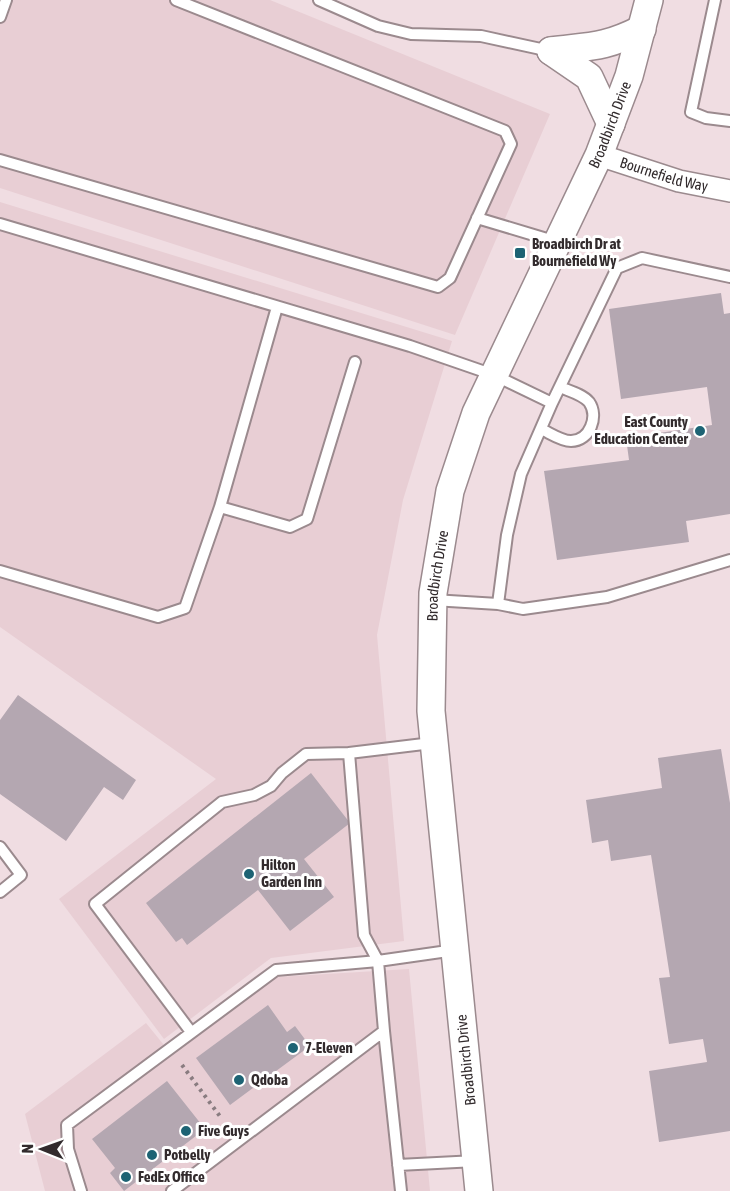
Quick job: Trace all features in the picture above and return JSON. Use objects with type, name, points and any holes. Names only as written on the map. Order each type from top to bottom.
[{"type":"street","name":"Broadbirch Drive","points":[[479,1191],[431,711],[433,600],[450,491],[476,413],[599,155],[629,76],[649,0]]},
{"type":"street","points":[[550,51],[592,49],[618,42],[642,29]]},
{"type":"street","points":[[550,51],[589,77],[611,124]]},
{"type":"street","name":"Bournefield Way","points":[[599,155],[679,181],[730,191]]},
{"type":"lane","points":[[0,18],[6,0]]},
{"type":"lane","points":[[0,160],[438,287],[450,278],[511,144],[506,131],[176,0]]},
{"type":"lane","points":[[319,0],[378,26],[411,34],[480,36],[550,51]]},
{"type":"lane","points":[[715,0],[691,112],[706,118],[730,122]]},
{"type":"lane","points":[[477,218],[557,243]]},
{"type":"lane","points":[[1,228],[410,346],[494,375],[552,403]]},
{"type":"lane","points":[[498,604],[505,545],[521,474],[552,403],[617,268],[642,258],[730,277]]},
{"type":"lane","points":[[0,571],[158,617],[185,608],[220,507],[277,307]]},
{"type":"lane","points":[[220,507],[290,527],[307,519],[355,362]]},
{"type":"lane","points":[[541,429],[570,441],[583,437],[592,424],[593,410],[590,404],[584,398],[560,387]]},
{"type":"lane","points":[[433,600],[498,604],[523,609],[607,597],[730,560]]},
{"type":"lane","points":[[191,1032],[95,904],[222,802],[254,795],[271,786],[282,772],[306,754],[349,753],[434,743]]},
{"type":"lane","points":[[349,753],[364,935],[378,961],[401,1191]]},
{"type":"lane","points":[[0,847],[21,875],[0,892]]},
{"type":"lane","points":[[81,1191],[68,1149],[68,1125],[276,970],[378,961],[455,950]]},
{"type":"lane","points":[[172,1191],[384,1031]]},
{"type":"lane","points":[[398,1165],[476,1161]]},
{"type":"path","points":[[182,1065],[222,1119]]},
{"type":"shaded area","points":[[0,0],[270,0],[550,114],[455,335],[0,188]]},
{"type":"shaded area","points":[[0,202],[452,341],[403,500],[377,635],[404,941],[271,958],[164,1039],[59,899],[216,779],[0,627]]},
{"type":"shaded area","points":[[409,969],[430,1191],[45,1191],[25,1114],[146,1023],[172,1055],[277,977]]},
{"type":"building","name":"East County Education Center","points":[[721,293],[724,314],[730,313],[730,514],[686,521],[689,542],[557,560],[544,471],[629,460],[626,438],[712,425],[707,387],[621,399],[609,309]]},
{"type":"building","points":[[18,695],[136,780],[123,800],[104,787],[66,841],[0,794],[0,720]]},
{"type":"building","points":[[721,749],[730,803],[730,1131],[659,1142],[649,1071],[707,1062],[703,1039],[669,1044],[659,978],[670,977],[651,855],[611,861],[608,840],[592,843],[586,800],[662,788],[658,758]]},
{"type":"building","name":"Hilton Garden Inn","points":[[311,773],[350,823],[304,859],[334,897],[290,931],[258,890],[187,945],[182,938],[176,942],[146,903]]},
{"type":"building","points":[[268,1005],[287,1032],[295,1026],[310,1046],[230,1105],[196,1058]]},
{"type":"building","points":[[167,1081],[205,1129],[124,1191],[110,1173],[115,1168],[92,1139]]},
{"type":"place","name":"Broadbirch Dr at Bournefield Wy","points":[[520,253]]},
{"type":"place","name":"East County Education Center","points":[[700,431]]},
{"type":"place","name":"Hilton Garden Inn","points":[[249,874]]},
{"type":"place","name":"7-Eleven","points":[[293,1048]]},
{"type":"place","name":"Qdoba","points":[[239,1080]]},
{"type":"place","name":"Five Guys","points":[[186,1131]]},
{"type":"place","name":"Potbelly","points":[[152,1155]]},
{"type":"place","name":"FedEx Office","points":[[126,1177]]}]
